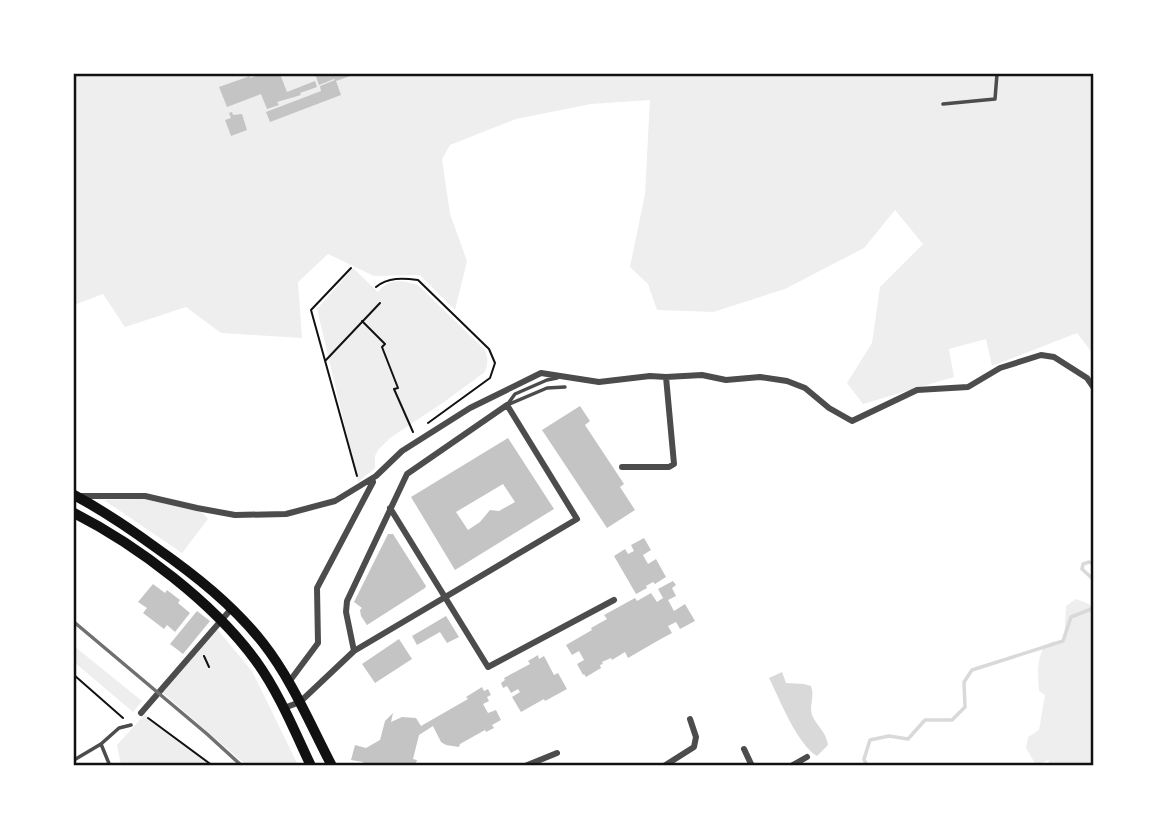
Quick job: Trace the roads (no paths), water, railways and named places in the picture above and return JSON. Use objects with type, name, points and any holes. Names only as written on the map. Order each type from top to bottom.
[{"type":"main road","points":[[74,495],[123,524],[191,572],[232,608],[264,644],[289,682],[332,765]]},
{"type":"main road","points":[[74,513],[101,527],[166,572],[222,620],[256,661],[284,708],[311,765]]},
{"type":"street","points":[[74,495],[145,496],[197,509],[235,514],[286,514],[335,500],[376,476],[402,452],[470,408],[541,373],[599,382],[650,376],[702,375],[726,380],[760,377],[787,381],[805,388],[829,408],[852,421],[917,390],[968,387],[1000,368],[1041,355],[1054,357],[1087,378],[1094,388]]},
{"type":"street","points":[[622,467],[669,467],[674,464],[666,377]]},
{"type":"street","points":[[284,708],[300,702],[354,651],[578,519],[507,405],[407,474],[347,601],[346,612],[354,651]]},
{"type":"street","points":[[289,682],[318,643],[317,588],[373,482]]},
{"type":"street","points":[[390,508],[488,667],[614,600]]},
{"type":"street","points":[[141,713],[232,608]]},
{"type":"street","points":[[664,765],[694,747],[696,737],[690,719]]},
{"type":"street","points":[[744,749],[752,765]]},
{"type":"street","points":[[526,765],[557,753]]},
{"type":"street","points":[[791,765],[807,757]]},
{"type":"lane","points":[[943,104],[995,99],[997,74]]},
{"type":"lane","points":[[507,405],[515,394],[547,380],[564,376]]},
{"type":"lane","points":[[507,405],[547,388],[565,387]]},
{"type":"lane","points":[[74,760],[101,744],[119,728],[131,725]]},
{"type":"lane","points":[[101,744],[110,765]]},
{"type":"waterway","points":[[1094,564],[1083,564],[1082,569],[1094,580]]},
{"type":"waterway","points":[[867,766],[864,759],[870,740],[889,736],[908,739],[925,720],[952,720],[965,707],[964,682],[972,670],[1063,641],[1071,617],[1094,608]]},
{"type":"railway","points":[[74,622],[242,766]]}]
